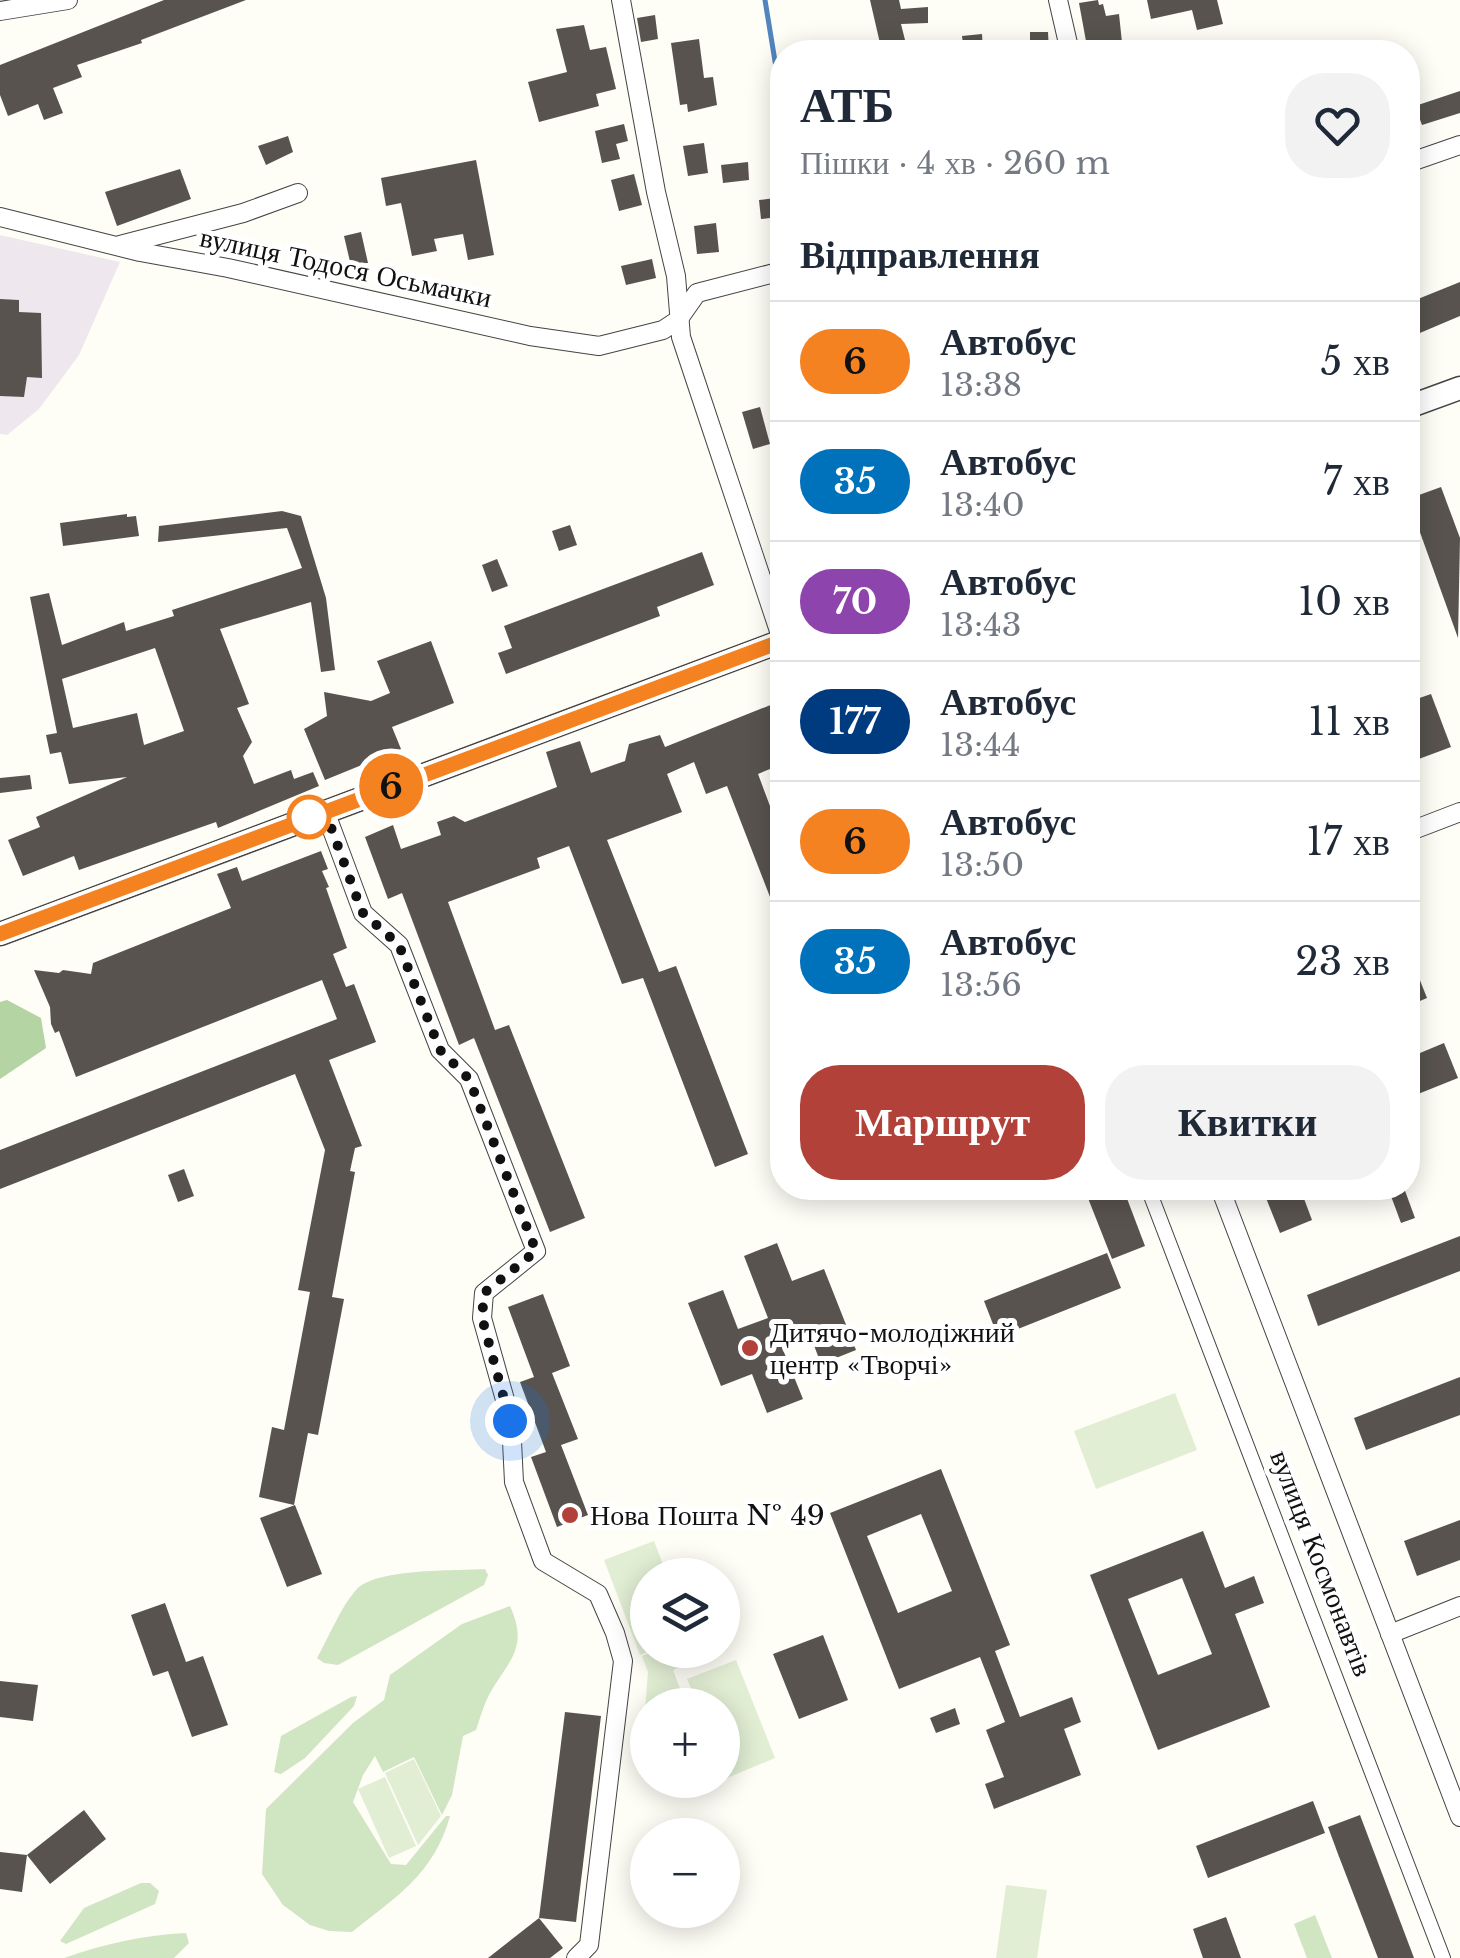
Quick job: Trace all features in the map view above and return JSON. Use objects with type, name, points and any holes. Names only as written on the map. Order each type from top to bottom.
[{"type":"street","points":[[0,11],[68,0]]},
{"type":"street","points":[[621,0],[653,176],[676,276],[681,338],[770,605]]},
{"type":"street","points":[[1058,0],[1067,40]]},
{"type":"street","points":[[1420,159],[1460,145]]},
{"type":"street","points":[[115,246],[243,213],[298,193]]},
{"type":"street","name":"вулиця Тодося Осьмачки","points":[[0,217],[115,246],[530,336],[600,346],[664,330],[678,320],[697,293],[770,274]]},
{"type":"street","points":[[1420,403],[1460,388]]},
{"type":"street","points":[[0,934],[770,645]]},
{"type":"street","points":[[325,811],[362,912],[399,945],[440,1050],[469,1079],[536,1251],[484,1293],[482,1318],[510,1421],[514,1482],[543,1561],[598,1594],[616,1632],[624,1661],[589,1945],[576,1958]]},
{"type":"street","points":[[1420,827],[1460,812]]},
{"type":"street","name":"вулиця Космонавтів","points":[[1153,1200],[1443,1958]]},
{"type":"street","name":"вулиця Космонавтів","points":[[1225,1200],[1460,1817]]},
{"type":"street","points":[[1390,1634],[1460,1606]]},
{"type":"shaded area","points":[[0,235],[120,262],[79,355],[39,409],[7,435],[0,434]]},
{"type":"green space","points":[[7,1000],[41,1018],[46,1048],[0,1079],[0,1002]]},
{"type":"green space","points":[[1175,1393],[1197,1450],[1096,1489],[1074,1431]]},
{"type":"green space","points":[[654,1541],[660,1558],[630,1558],[630,1629],[604,1560]]},
{"type":"green space","points":[[485,1569],[488,1575],[484,1585],[338,1665],[317,1658],[345,1605],[366,1583],[397,1574]]},
{"type":"green space","points":[[510,1606],[518,1633],[514,1653],[488,1697],[476,1730],[463,1736],[452,1795],[442,1815],[414,1757],[383,1772],[375,1756],[353,1802],[391,1864],[406,1865],[450,1816],[434,1854],[412,1883],[352,1932],[310,1925],[283,1905],[262,1874],[266,1809],[353,1723],[384,1700],[390,1675],[462,1624]]},
{"type":"green space","points":[[646,1668],[678,1668],[673,1670],[680,1688],[647,1688]]},
{"type":"green space","points":[[715,1668],[739,1668],[775,1758],[740,1773],[740,1688],[691,1688],[687,1679]]},
{"type":"green space","points":[[357,1696],[354,1706],[305,1758],[281,1774],[274,1772],[281,1736]]},
{"type":"green space","points":[[414,1759],[441,1816],[418,1845],[385,1773]]},
{"type":"green space","points":[[385,1777],[416,1846],[389,1858],[358,1789]]},
{"type":"green space","points":[[141,1883],[150,1883],[159,1891],[155,1904],[66,1944],[60,1941],[84,1908]]},
{"type":"green space","points":[[1006,1885],[1047,1890],[1037,1958],[996,1958]]},
{"type":"green space","points":[[1315,1915],[1332,1958],[1307,1958],[1294,1924]]},
{"type":"green space","points":[[186,1933],[189,1943],[174,1958],[64,1958],[124,1941]]},
{"type":"building","points":[[164,0],[246,0],[77,65],[82,77],[53,88],[63,113],[44,120],[38,104],[8,116],[0,95],[0,65]]},
{"type":"building","points":[[870,0],[899,0],[901,9],[928,7],[928,23],[901,24],[905,40],[879,40]]},
{"type":"building","points":[[1098,0],[1106,16],[1119,14],[1122,40],[1086,40],[1079,3]]},
{"type":"building","points":[[1147,0],[1217,0],[1223,24],[1197,30],[1192,10],[1151,19]]},
{"type":"building","points":[[655,15],[658,39],[641,42],[637,18]]},
{"type":"building","points":[[584,25],[590,50],[606,47],[616,89],[596,94],[599,106],[539,122],[528,82],[567,72],[556,29]]},
{"type":"building","points":[[1030,32],[1048,32],[1048,40],[1030,40]]},
{"type":"building","points":[[982,34],[982,40],[962,40],[962,36]]},
{"type":"building","points":[[699,39],[704,78],[713,77],[717,105],[688,112],[687,104],[680,105],[671,43]]},
{"type":"building","points":[[1460,91],[1460,113],[1422,125],[1420,104]]},
{"type":"building","points":[[624,124],[628,141],[616,144],[620,159],[602,163],[595,131]]},
{"type":"building","points":[[288,136],[293,152],[266,165],[258,146]]},
{"type":"building","points":[[704,143],[708,173],[688,176],[683,146]]},
{"type":"building","points":[[476,160],[494,255],[468,260],[463,234],[434,239],[437,251],[412,256],[401,203],[386,206],[381,178]]},
{"type":"building","points":[[748,162],[749,180],[723,183],[721,165]]},
{"type":"building","points":[[180,169],[191,199],[117,226],[105,192]]},
{"type":"building","points":[[634,174],[642,205],[619,211],[611,180]]},
{"type":"building","points":[[770,199],[770,218],[761,219],[759,200]]},
{"type":"building","points":[[716,223],[719,252],[697,254],[694,226]]},
{"type":"building","points":[[361,232],[368,263],[351,266],[344,236]]},
{"type":"building","points":[[652,259],[656,278],[626,285],[621,266]]},
{"type":"building","points":[[1460,282],[1460,316],[1420,333],[1420,298]]},
{"type":"building","points":[[0,299],[19,300],[19,312],[41,313],[42,378],[27,377],[24,397],[0,396]]},
{"type":"building","points":[[760,407],[770,444],[753,449],[742,412]]},
{"type":"building","points":[[1441,487],[1460,538],[1458,638],[1420,532],[1420,495]]},
{"type":"building","points":[[282,511],[301,516],[326,598],[335,670],[321,672],[311,602],[220,629],[249,704],[237,708],[252,742],[243,756],[254,784],[291,770],[294,779],[313,772],[319,786],[218,828],[216,822],[79,870],[74,856],[23,876],[8,840],[40,827],[36,817],[127,777],[69,784],[61,752],[50,754],[46,735],[57,733],[30,597],[49,593],[62,645],[124,622],[126,631],[174,616],[172,610],[302,568],[287,528],[158,542],[159,526]],"holes":[[[155,648],[184,731],[144,745],[137,713],[73,728],[62,679]]]},
{"type":"building","points":[[136,516],[139,536],[63,546],[60,523]]},
{"type":"building","points":[[570,525],[577,545],[559,551],[552,531]]},
{"type":"building","points":[[702,552],[714,585],[657,607],[660,616],[506,674],[498,653],[512,648],[504,626]]},
{"type":"building","points":[[497,559],[508,586],[492,592],[482,565]]},
{"type":"building","points":[[431,641],[454,703],[392,727],[401,749],[325,780],[304,729],[327,716],[324,692],[371,701],[390,693],[377,661]]},
{"type":"building","points":[[1431,694],[1451,747],[1420,759],[1420,698]]},
{"type":"building","points":[[770,705],[770,769],[758,774],[770,806],[770,897],[727,786],[706,794],[694,762],[667,774],[682,812],[607,840],[659,972],[676,966],[748,1154],[715,1167],[643,978],[622,984],[569,846],[537,858],[540,868],[448,902],[495,1030],[509,1025],[585,1218],[550,1232],[474,1038],[459,1045],[402,893],[388,899],[365,837],[393,825],[401,849],[441,835],[437,822],[454,816],[465,822],[557,787],[546,752],[580,741],[591,773],[625,761],[629,744],[660,735],[665,747]]},
{"type":"building","points":[[30,775],[32,789],[0,793],[0,778]]},
{"type":"building","points":[[321,851],[328,869],[322,871],[329,887],[326,888],[347,948],[333,954],[346,987],[354,984],[376,1042],[329,1060],[362,1146],[355,1148],[350,1171],[355,1172],[332,1297],[344,1299],[318,1435],[308,1433],[294,1505],[259,1497],[272,1427],[284,1430],[310,1292],[298,1290],[325,1150],[295,1074],[0,1189],[0,1150],[337,1019],[322,980],[76,1077],[59,1031],[55,1033],[51,1024],[50,1007],[34,970],[91,974],[93,963],[231,908],[217,874],[237,867],[242,881]]},
{"type":"building","points":[[1420,980],[1427,998],[1420,1001]]},
{"type":"building","points":[[1444,1043],[1458,1078],[1420,1093],[1420,1053]]},
{"type":"building","points":[[184,1169],[194,1196],[178,1202],[168,1175]]},
{"type":"building","points":[[1089,1200],[1128,1200],[1145,1246],[1112,1259]]},
{"type":"building","points":[[1267,1200],[1304,1200],[1312,1220],[1280,1233]]},
{"type":"building","points":[[1392,1200],[1408,1200],[1415,1218],[1401,1223]]},
{"type":"building","points":[[1460,1236],[1460,1271],[1318,1326],[1307,1295]]},
{"type":"building","points":[[777,1243],[792,1281],[824,1269],[856,1350],[821,1364],[806,1324],[777,1335],[803,1399],[767,1413],[752,1374],[721,1386],[688,1303],[723,1290],[738,1329],[768,1318],[744,1256]]},
{"type":"building","points":[[1107,1253],[1121,1288],[998,1337],[984,1301]]},
{"type":"building","points":[[543,1294],[570,1366],[552,1373],[578,1439],[561,1445],[588,1515],[557,1527],[531,1457],[546,1452],[520,1382],[534,1377],[508,1307]]},
{"type":"building","points":[[1460,1377],[1460,1415],[1366,1450],[1354,1418]]},
{"type":"building","points":[[941,1469],[1010,1645],[995,1651],[1020,1717],[1072,1697],[1081,1722],[1064,1729],[1081,1775],[994,1809],[985,1784],[1004,1777],[986,1730],[1005,1722],[980,1657],[899,1689],[830,1513]],"holes":[[[921,1514],[952,1591],[898,1613],[867,1536]]]},
{"type":"building","points":[[295,1505],[322,1574],[287,1587],[260,1518]]},
{"type":"building","points":[[1460,1520],[1460,1560],[1417,1576],[1404,1541]]},
{"type":"building","points":[[1203,1531],[1225,1588],[1254,1576],[1264,1603],[1235,1614],[1270,1707],[1158,1750],[1090,1575]],"holes":[[[1182,1578],[1212,1654],[1158,1675],[1128,1599]]]},
{"type":"building","points":[[165,1603],[186,1662],[203,1656],[228,1725],[192,1737],[168,1671],[153,1676],[131,1615]]},
{"type":"building","points":[[823,1635],[848,1700],[799,1719],[773,1654]]},
{"type":"building","points":[[0,1681],[38,1685],[33,1721],[0,1717]]},
{"type":"building","points":[[955,1708],[960,1724],[936,1733],[930,1718]]},
{"type":"building","points":[[565,1712],[601,1716],[576,1922],[539,1918]]},
{"type":"building","points":[[1313,1801],[1325,1833],[1208,1878],[1196,1846]]},
{"type":"building","points":[[84,1810],[106,1839],[50,1884],[27,1855]]},
{"type":"building","points":[[1360,1815],[1414,1958],[1378,1958],[1338,1854],[1328,1827]]},
{"type":"building","points":[[0,1852],[27,1855],[22,1892],[0,1889]]},
{"type":"building","points":[[1226,1917],[1241,1958],[1203,1958],[1193,1929]]},
{"type":"building","points":[[539,1918],[563,1948],[550,1958],[488,1958]]},
{"type":"waterway","points":[[765,0],[772,40]]},
{"type":"bus line","name":"6","points":[[0,934],[770,646]]},
{"type":"place","name":"Дитячо-молодіжний центр «Творчі»","points":[[750,1348]]},
{"type":"place","name":"Нова Пошта № 49","points":[[570,1515]]},
{"type":"route","points":[[309,817],[325,811],[362,912],[399,945],[440,1050],[469,1079],[536,1251],[484,1293],[482,1318],[510,1421]]}]
